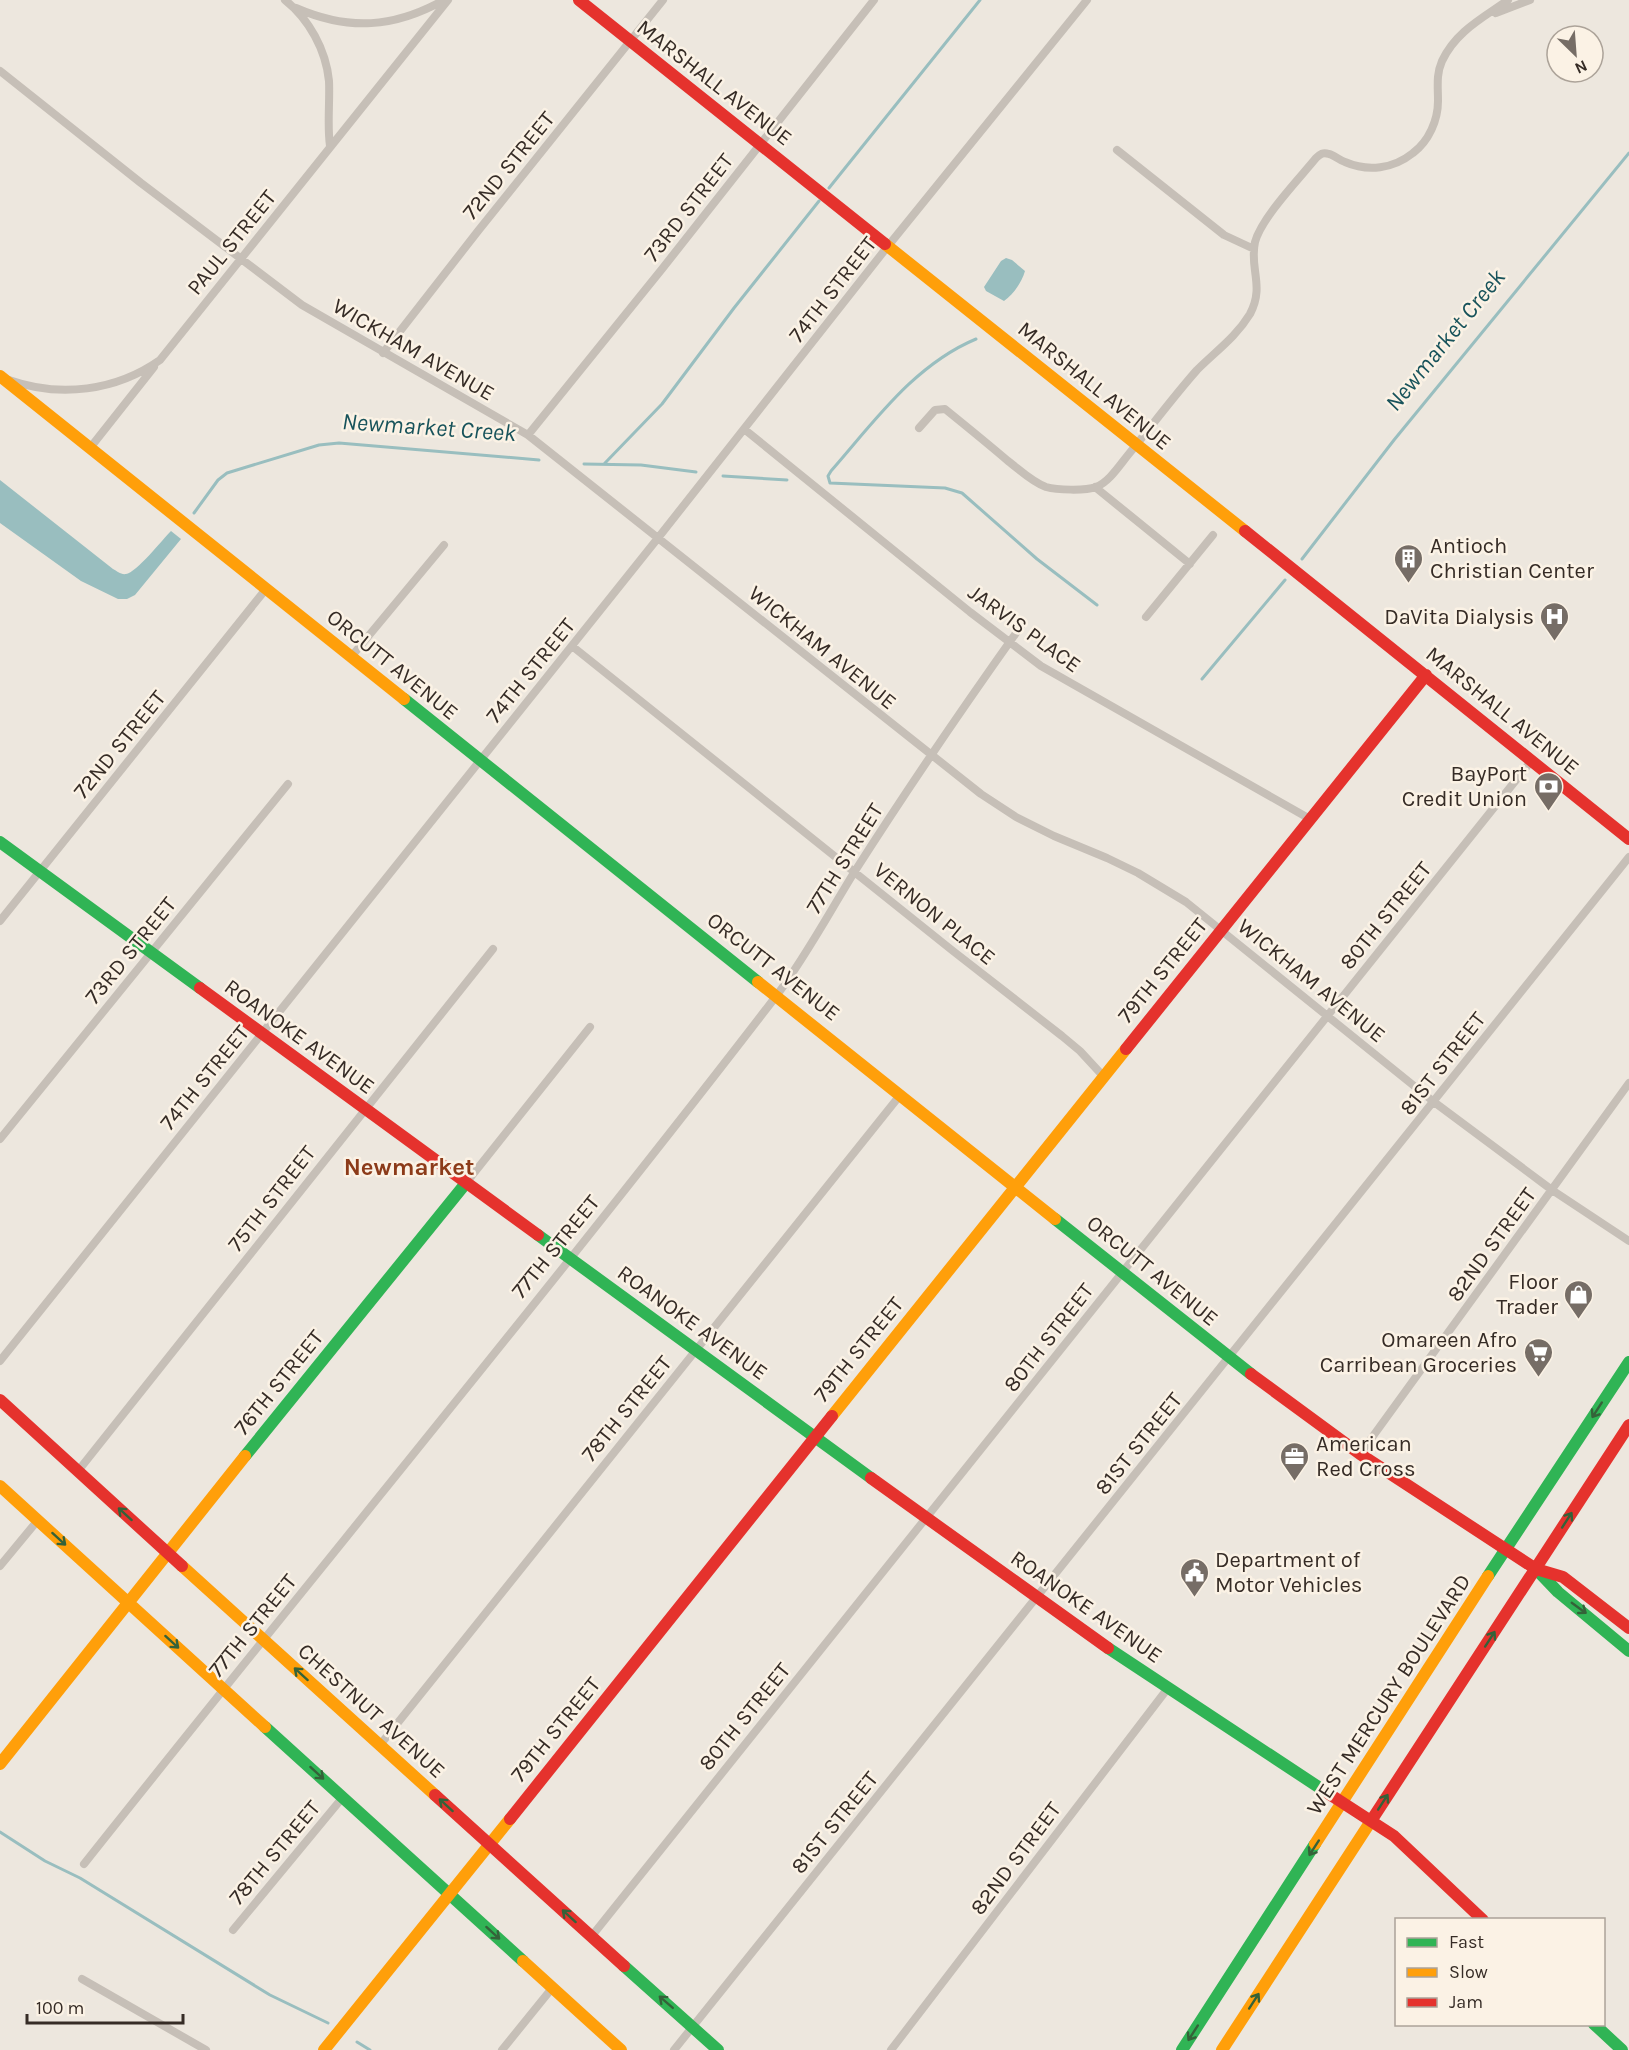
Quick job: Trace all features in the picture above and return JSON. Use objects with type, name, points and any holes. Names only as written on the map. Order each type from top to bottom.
[{"type":"main road","name":"MARSHALL AVENUE","points":[[579,0],[1629,839]]},
{"type":"main road","name":"ORCUTT AVENUE","points":[[1,377],[1230,1358],[1360,1454],[1536,1569],[1563,1577],[1629,1629]]},
{"type":"main road","name":"79TH STREET","points":[[324,2050],[1426,675]]},
{"type":"main road","name":"ROANOKE AVENUE","points":[[0,842],[927,1519],[1168,1688],[1372,1821],[1408,1848],[1481,1918]]},
{"type":"main road","name":"76TH STREET","points":[[0,1764],[465,1183]]},
{"type":"main road","name":"WEST MERCURY BOULEVARD","points":[[1182,2050],[1629,1362]]},
{"type":"main road","name":"CHESTNUT AVENUE","points":[[0,1400],[718,2050]]},
{"type":"main road","points":[[1222,2050],[1629,1425]]},
{"type":"main road","points":[[0,1486],[621,2050]]},
{"type":"main road","name":"ORCUTT AVENUE","points":[[1536,1569],[1554,1590],[1589,1615],[1629,1651]]},
{"type":"main road","points":[[1595,2026],[1622,2050]]},
{"type":"street","points":[[285,0],[311,30],[326,67],[329,79],[328,134],[330,146]]},
{"type":"street","points":[[293,7],[325,19],[381,23],[414,15],[444,0]]},
{"type":"street","name":"PAUL STREET","points":[[90,448],[448,0]]},
{"type":"street","name":"72ND STREET","points":[[383,353],[663,0]]},
{"type":"street","name":"73RD STREET","points":[[528,435],[874,0]]},
{"type":"street","name":"74TH STREET","points":[[0,1361],[481,761],[888,246],[1087,0]]},
{"type":"street","points":[[919,428],[935,410],[945,409],[1026,475],[1044,486],[1057,489],[1095,487],[1115,471],[1189,380],[1233,337],[1250,313],[1258,286],[1254,249],[1259,231],[1320,154],[1330,154],[1359,167],[1379,168],[1402,161],[1419,148],[1435,120],[1438,102],[1437,82],[1443,60],[1462,32],[1509,0]]},
{"type":"street","points":[[1476,21],[1530,0]]},
{"type":"street","name":"WICKHAM AVENUE","points":[[0,71],[302,306],[528,435],[981,794],[1016,817],[1138,873],[1186,902],[1434,1102],[1552,1190],[1629,1241]]},
{"type":"street","points":[[1117,150],[1224,235],[1254,249]]},
{"type":"street","name":"PAUL STREET","points":[[1,377],[34,387],[83,389],[125,380],[160,360]]},
{"type":"street","name":"JARVIS PLACE","points":[[744,429],[1041,666],[1310,819]]},
{"type":"street","points":[[1095,487],[1190,564]]},
{"type":"street","points":[[1146,617],[1213,535]]},
{"type":"street","points":[[351,657],[444,545]]},
{"type":"street","name":"72ND STREET","points":[[0,921],[266,589]]},
{"type":"street","name":"77TH STREET","points":[[84,1864],[790,978],[854,872],[930,755],[1021,626]]},
{"type":"street","name":"VERNON PLACE","points":[[572,646],[1062,1036],[1080,1051],[1104,1077]]},
{"type":"street","name":"80TH STREET","points":[[591,1937],[1532,760]]},
{"type":"street","name":"73RD STREET","points":[[0,1139],[288,784]]},
{"type":"street","name":"81ST STREET","points":[[674,2050],[1629,857]]},
{"type":"street","name":"75TH STREET","points":[[78,1471],[493,949]]},
{"type":"street","name":"76TH STREET","points":[[465,1183],[590,1027]]},
{"type":"street","name":"82ND STREET","points":[[1360,1454],[1629,1083]]},
{"type":"street","name":"78TH STREET","points":[[380,1745],[902,1095]]},
{"type":"street","points":[[0,1566],[38,1520]]},
{"type":"street","name":"82ND STREET","points":[[891,2050],[1168,1688]]},
{"type":"street","name":"78TH STREET","points":[[233,1930],[343,1797]]},
{"type":"street","points":[[82,1978],[206,2050]]},
{"type":"street","points":[[502,2050],[553,1987]]},
{"type":"water","points":[[1006,258],[1025,271],[1017,288],[1004,301],[986,291],[984,287],[1001,261]]},
{"type":"water","points":[[0,480],[121,573],[126,574],[136,568],[171,531],[181,539],[135,595],[127,599],[118,599],[81,581],[0,523]]},
{"type":"waterway","points":[[829,188],[980,0]]},
{"type":"waterway","name":"Newmarket Creek","points":[[1302,559],[1394,440],[1629,153]]},
{"type":"waterway","points":[[605,463],[662,404],[819,201]]},
{"type":"waterway","name":"Newmarket Creek","points":[[976,339],[933,364],[896,396],[831,471],[828,476],[830,483],[945,488],[962,493],[1037,559],[1097,605]]},
{"type":"waterway","name":"Newmarket Creek","points":[[194,513],[218,480],[227,473],[319,445],[339,443],[539,460]]},
{"type":"waterway","name":"Newmarket Creek","points":[[584,464],[641,465],[696,472]]},
{"type":"waterway","name":"Newmarket Creek","points":[[723,476],[787,480]]},
{"type":"waterway","name":"Newmarket Creek","points":[[1202,679],[1285,580]]},
{"type":"waterway","points":[[0,1832],[45,1861],[80,1878],[270,1995],[328,2023]]},
{"type":"waterway","points":[[357,2042],[370,2050]]},
{"type":"traffic: fast","points":[[404,699],[758,982]]},
{"type":"traffic: fast","points":[[0,842],[200,988]]},
{"type":"traffic: fast","points":[[245,1456],[466,1183]]},
{"type":"traffic: fast","points":[[1055,1219],[1251,1374]]},
{"type":"traffic: fast","points":[[538,1235],[871,1478]]},
{"type":"traffic: fast","points":[[1488,1576],[1629,1362]]},
{"type":"traffic: fast","points":[[1537,1570],[1558,1592],[1629,1651]]},
{"type":"traffic: fast","points":[[1108,1648],[1323,1790]]},
{"type":"traffic: fast","points":[[265,1727],[523,1961]]},
{"type":"traffic: fast","points":[[1182,2050],[1315,1844]]},
{"type":"traffic: fast","points":[[624,1966],[718,2050]]},
{"type":"traffic: fast","points":[[1596,2026],[1622,2050]]},
{"type":"traffic: slow","points":[[885,244],[1245,531]]},
{"type":"traffic: slow","points":[[0,376],[404,699]]},
{"type":"traffic: slow","points":[[758,982],[1055,1219]]},
{"type":"traffic: slow","points":[[832,1416],[1126,1049]]},
{"type":"traffic: slow","points":[[0,1764],[245,1456]]},
{"type":"traffic: slow","points":[[0,1486],[265,1727]]},
{"type":"traffic: slow","points":[[182,1566],[435,1795]]},
{"type":"traffic: slow","points":[[1315,1844],[1488,1576]]},
{"type":"traffic: slow","points":[[324,2050],[510,1819]]},
{"type":"traffic: slow","points":[[1222,2050],[1371,1821]]},
{"type":"traffic: slow","points":[[523,1961],[621,2050]]},
{"type":"traffic: jam","points":[[579,0],[885,244]]},
{"type":"traffic: jam","points":[[1245,531],[1629,839]]},
{"type":"traffic: jam","points":[[1126,1049],[1426,675]]},
{"type":"traffic: jam","points":[[200,988],[538,1235]]},
{"type":"traffic: jam","points":[[1251,1374],[1360,1454],[1536,1569],[1563,1577],[1629,1628]]},
{"type":"traffic: jam","points":[[0,1400],[182,1566]]},
{"type":"traffic: jam","points":[[510,1819],[832,1416]]},
{"type":"traffic: jam","points":[[1371,1821],[1629,1425]]},
{"type":"traffic: jam","points":[[871,1478],[1108,1648]]},
{"type":"traffic: jam","points":[[1323,1790],[1394,1836],[1481,1918]]},
{"type":"traffic: jam","points":[[435,1795],[624,1966]]},
{"type":"place","name":"Antioch Christian Center","points":[[1409,584]]},
{"type":"place","name":"DaVita Dialysis","points":[[1555,642]]},
{"type":"place","name":"BayPort Credit Union","points":[[1548,812]]},
{"type":"place","name":"Floor Trader","points":[[1579,1320]]},
{"type":"place","name":"Omareen Afro Carribean Groceries","points":[[1538,1378]]},
{"type":"place","name":"American Red Cross","points":[[1295,1482]]},
{"type":"place","name":"Department of Motor Vehicles","points":[[1194,1598]]},
{"type":"district","name":"Newmarket","points":[[409,1167]]}]
